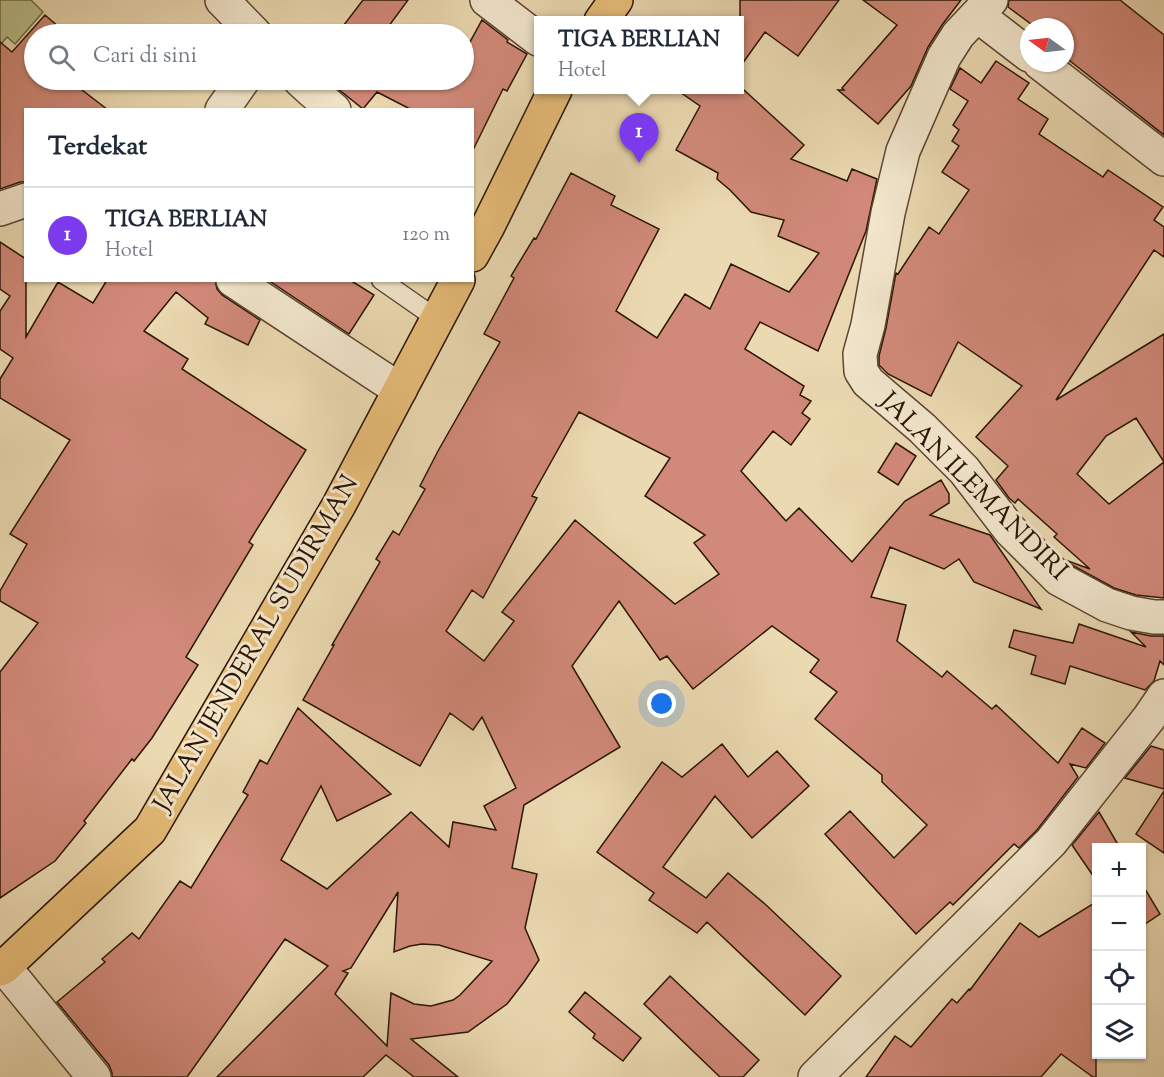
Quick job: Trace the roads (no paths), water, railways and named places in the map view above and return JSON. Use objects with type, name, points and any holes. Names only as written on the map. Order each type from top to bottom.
[{"type":"main road","points":[[605,16],[616,0]]},
{"type":"main road","points":[[474,246],[480,220],[553,94]]},
{"type":"main road","name":"JALAN JENDERAL SUDIRMAN","points":[[2,968],[150,830],[339,505],[457,282]]},
{"type":"street","points":[[222,0],[245,24]]},
{"type":"street","points":[[487,0],[534,36]]},
{"type":"street","points":[[984,8],[1020,46]]},
{"type":"street","name":"JALAN ILEMANDIRI","points":[[984,8],[958,35],[944,57],[903,151],[888,213],[868,325],[860,354],[861,371],[868,382],[922,428],[964,470],[1010,530],[1059,579],[1107,605],[1131,613],[1164,617]]},
{"type":"street","points":[[1052,72],[1164,159]]},
{"type":"street","points":[[223,108],[236,90]]},
{"type":"street","points":[[311,90],[332,108]]},
{"type":"street","points":[[0,209],[24,201]]},
{"type":"street","points":[[236,282],[400,390]]},
{"type":"street","points":[[815,1077],[1051,842],[1164,696]]},
{"type":"street","points":[[2,968],[94,1077]]},
{"type":"lane","points":[[384,282],[437,319]]},
{"type":"place","name":"TIGA BERLIAN","points":[[639,163]]}]
